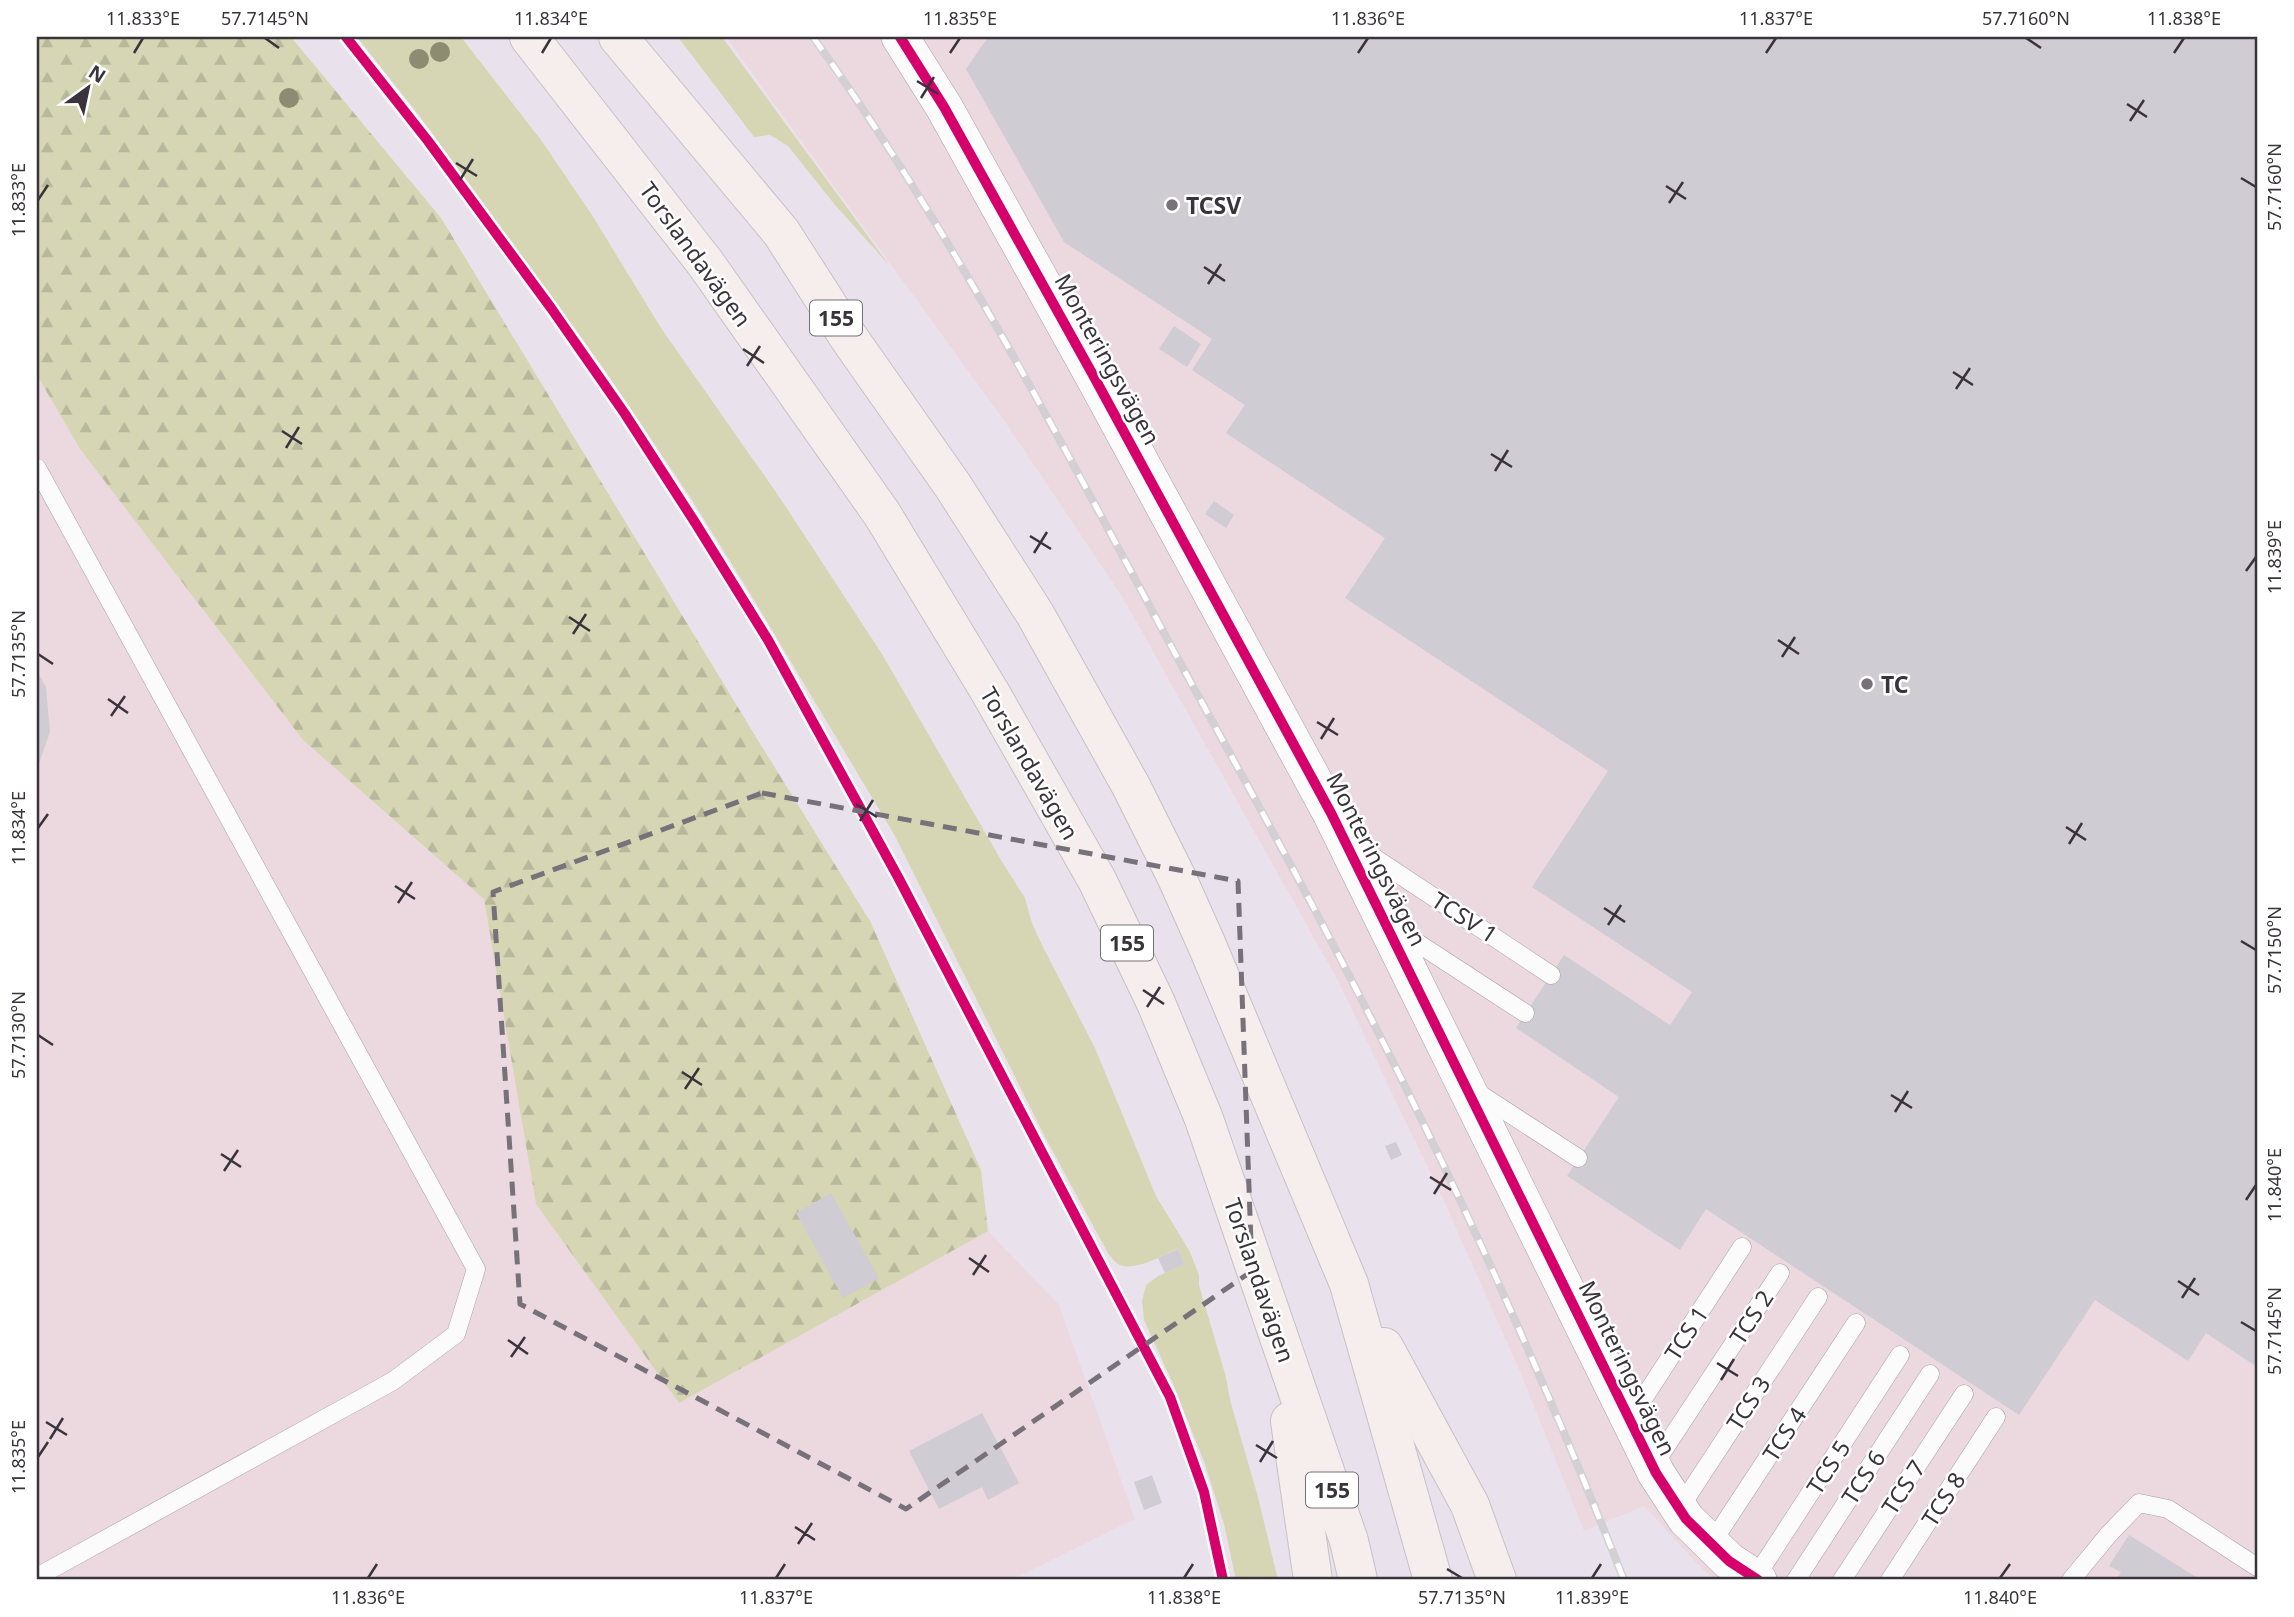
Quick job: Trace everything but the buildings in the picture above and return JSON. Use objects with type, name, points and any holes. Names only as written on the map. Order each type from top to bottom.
[{"type":"main road","name":"Torslandavägen","points":[[529,37],[691,244],[882,514],[990,692],[1097,880],[1156,1003],[1204,1119],[1349,1541],[1358,1580]]},
{"type":"main road","name":"155","points":[[618,37],[781,232],[849,338],[953,486],[1035,614],[1125,775],[1176,876],[1256,1058],[1349,1284],[1433,1580]]},
{"type":"main road","points":[[1349,1284],[1470,1505],[1497,1580]]},
{"type":"main road","points":[[1275,1322],[1313,1580]]},
{"type":"street","name":"Monteringsvägen","points":[[900,37],[944,107],[1093,375],[1343,837],[1653,1466],[1686,1519],[1729,1561],[1757,1579]]},
{"type":"lane","points":[[37,1577],[393,1381],[456,1334],[477,1269],[39,477]]},
{"type":"lane","name":"TCSV 1","points":[[1343,837],[1551,975]]},
{"type":"lane","points":[[1386,923],[1525,1013]]},
{"type":"lane","points":[[1465,1085],[1578,1158]]},
{"type":"lane","name":"TCS 1","points":[[1630,1419],[1741,1247]]},
{"type":"lane","name":"TCS 2","points":[[1653,1466],[1780,1273]]},
{"type":"lane","name":"TCS 3","points":[[1679,1509],[1818,1297]]},
{"type":"lane","name":"TCS 4","points":[[1711,1544],[1856,1324]]},
{"type":"lane","name":"TCS 5","points":[[1757,1579],[1900,1355]]},
{"type":"lane","name":"TCS 6","points":[[1796,1580],[1930,1374]]},
{"type":"lane","name":"TCS 7","points":[[1842,1580],[1964,1394]]},
{"type":"lane","name":"TCS 8","points":[[1890,1580],[1996,1417]]},
{"type":"lane","points":[[2071,1580],[2139,1503],[2168,1509],[2257,1567]]},
{"type":"highlighted area","points":[[762,793],[1238,881],[1252,1271],[906,1509],[520,1304],[493,892]]},
{"type":"shaded area","name":"TC","points":[[726,37],[2257,37],[2257,1580],[1718,1580],[1705,1572],[1644,1506],[1584,1531],[1521,1374],[1443,1199],[1337,979],[1123,598],[1008,426]]},
{"type":"shaded area","points":[[37,375],[80,449],[303,740],[484,899],[536,1204],[679,1403],[988,1231],[1059,1305],[1135,1519],[1011,1580],[37,1580]]},
{"type":"green space","points":[[37,37],[291,37],[441,218],[870,921],[981,1170],[988,1231],[679,1403],[536,1204],[484,899],[303,740],[80,449],[37,375]]},
{"type":"green space","points":[[357,37],[461,37],[541,140],[592,215],[661,328],[780,498],[882,654],[1025,898],[1041,943],[1095,1048],[1156,1196],[1190,1252],[1199,1275],[1199,1285],[1226,1377],[1278,1580],[1236,1580],[1224,1524],[1205,1464],[1144,1320],[1142,1301],[1146,1285],[1158,1276],[1185,1264],[1178,1249],[1144,1264],[1130,1266],[1119,1264],[1109,1255],[1045,1137],[895,836],[748,590],[692,500],[604,369],[418,114]]},
{"type":"green space","points":[[678,37],[722,37],[889,265],[835,205],[788,146],[770,135],[754,137]]},
{"type":"railway","points":[[813,37],[913,186],[1005,341],[1334,947],[1429,1134],[1498,1281],[1624,1580]]},
{"type":"cycle path","points":[[346,37],[428,141],[551,308],[625,414],[768,640],[898,877],[1170,1397],[1204,1492],[1223,1580]]},
{"type":"cycle path","points":[[900,37],[944,107],[1093,375],[1331,813],[1656,1473],[1686,1519],[1729,1561],[1758,1580]]},
{"type":"place","name":"TCSV","points":[[1172,205]]},
{"type":"place","name":"TC","points":[[1867,684]]}]
